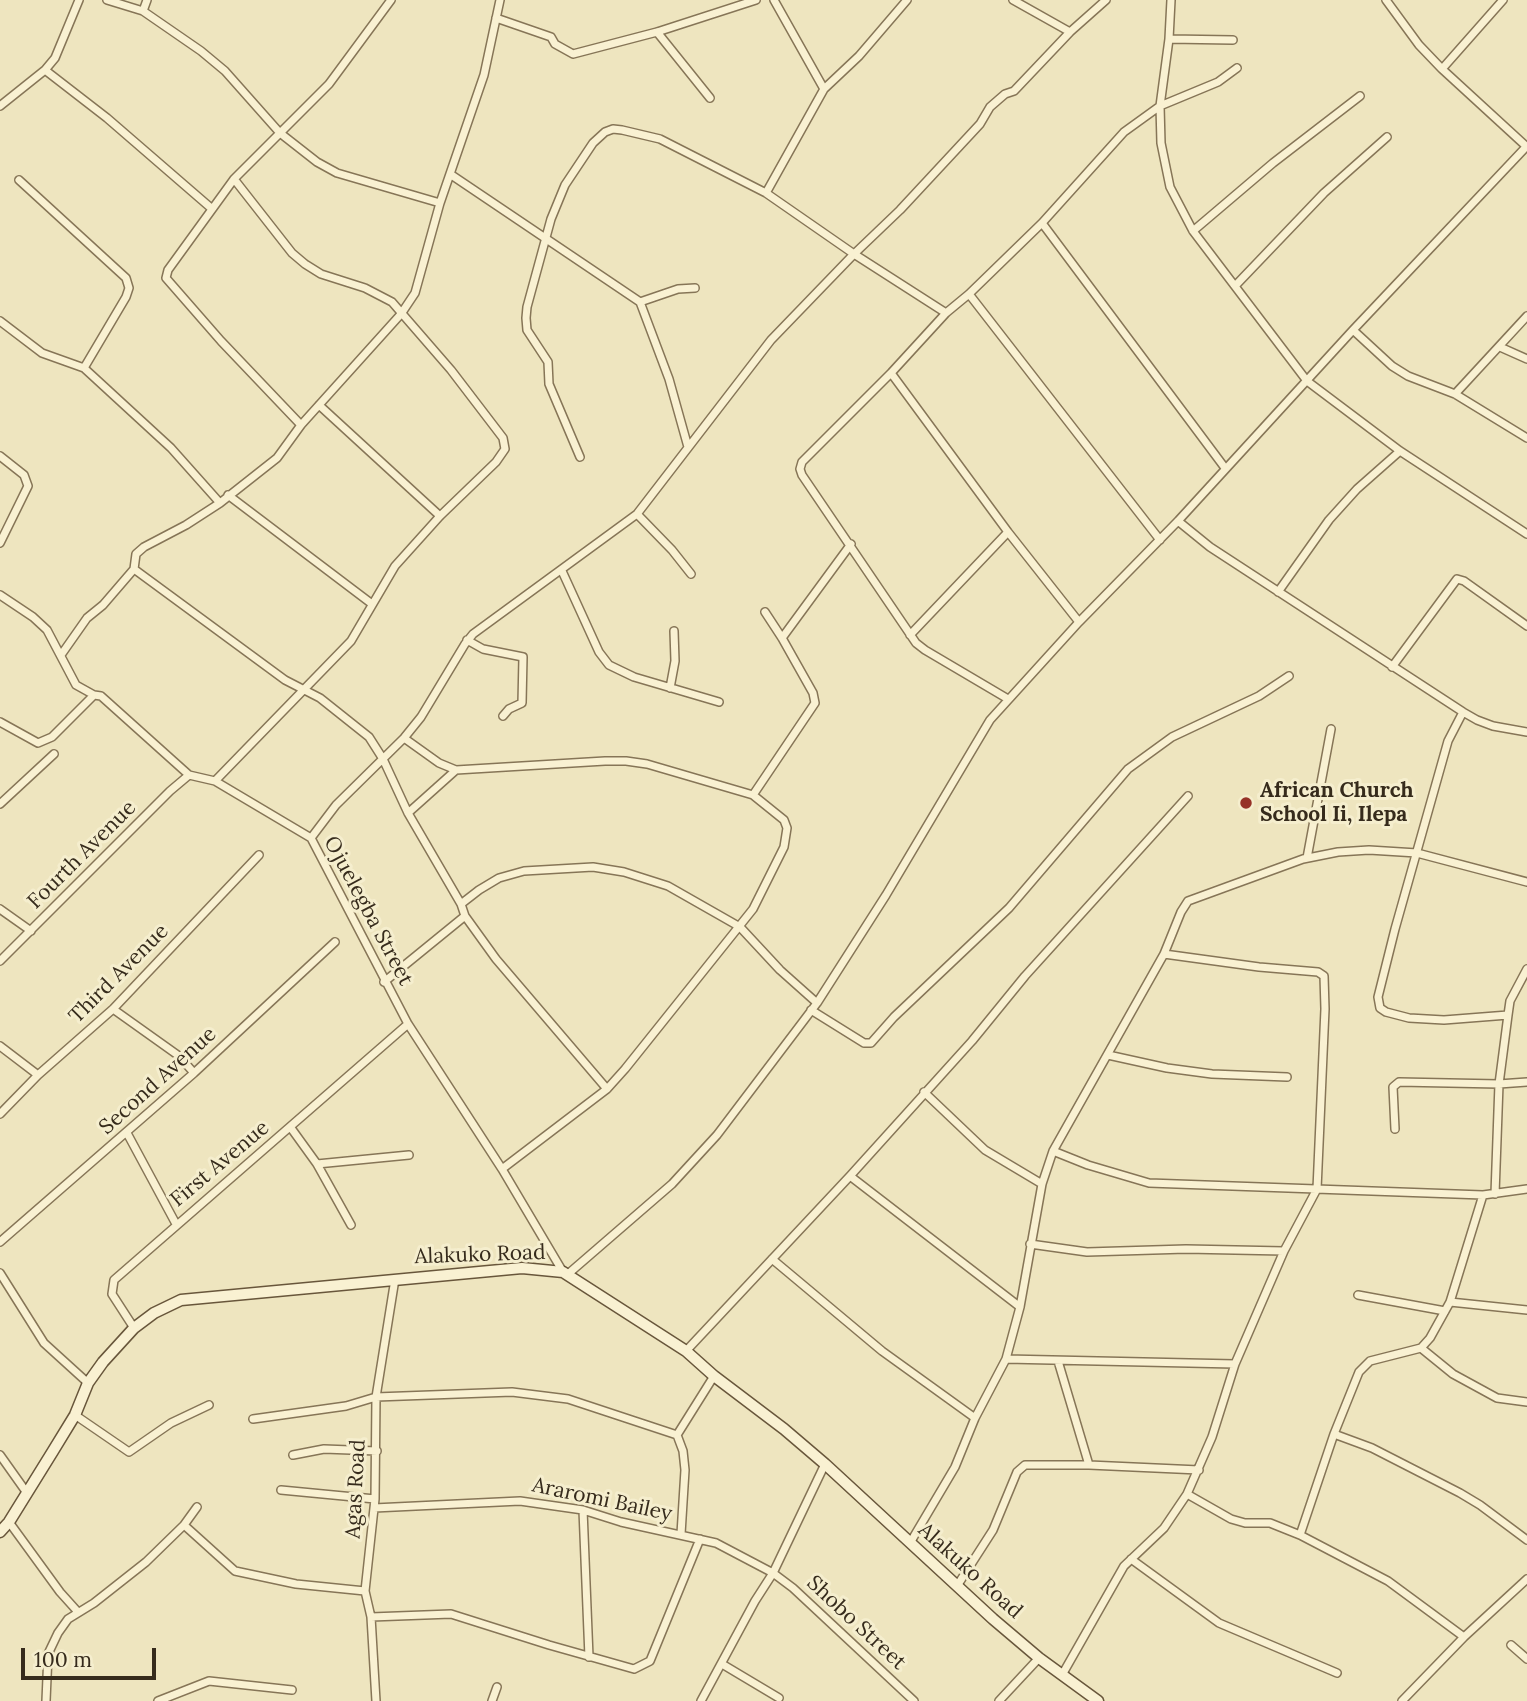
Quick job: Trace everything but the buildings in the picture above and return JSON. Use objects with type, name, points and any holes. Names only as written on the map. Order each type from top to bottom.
[{"type":"main road","name":"Alakuko Road","points":[[0,1532],[9,1522],[75,1415],[88,1383],[103,1362],[134,1328],[154,1313],[181,1300],[522,1268],[566,1273],[686,1351],[825,1464],[1039,1658],[1098,1701]]},
{"type":"street","points":[[0,106],[45,70],[55,58],[79,0]]},
{"type":"street","points":[[107,0],[143,11],[201,51],[225,71],[281,133],[317,162],[337,173],[440,203]]},
{"type":"street","points":[[143,11],[147,0]]},
{"type":"street","points":[[301,425],[221,341],[166,278],[168,270],[234,179],[328,84],[391,0]]},
{"type":"street","points":[[61,654],[87,618],[103,605],[134,569],[136,554],[220,503],[277,458],[301,425],[401,314],[415,293],[440,203],[484,75],[500,0]]},
{"type":"street","points":[[496,18],[551,37],[555,44],[573,54],[657,32],[756,0]]},
{"type":"street","points":[[774,0],[824,89]]},
{"type":"street","points":[[766,192],[824,89],[859,56],[907,0]]},
{"type":"street","points":[[1013,0],[1070,32]]},
{"type":"street","points":[[311,838],[336,805],[383,760],[421,717],[467,640],[537,585],[562,571],[638,514],[771,340],[929,179],[980,124],[990,107],[1005,94],[1014,91],[1070,32],[1106,0]]},
{"type":"street","points":[[1171,0],[1160,106],[1161,143],[1170,187],[1193,232],[1307,381],[1401,451],[1527,534]]},
{"type":"street","points":[[566,1273],[682,1174],[717,1135],[817,1003],[887,895],[990,720],[1527,147],[1442,69],[1419,45],[1386,0]]},
{"type":"street","points":[[1442,69],[1503,0]]},
{"type":"street","points":[[657,32],[710,97]]},
{"type":"street","points":[[1169,39],[1233,40]]},
{"type":"street","points":[[1009,699],[925,650],[910,635],[802,475],[802,462],[891,373],[946,313],[1042,222],[1124,132],[1160,106],[1218,82],[1237,68]]},
{"type":"street","points":[[45,70],[107,118],[211,208]]},
{"type":"street","points":[[1193,232],[1273,163],[1360,96]]},
{"type":"street","points":[[580,457],[549,384],[548,362],[527,330],[527,307],[565,185],[593,144],[605,132],[613,129],[660,139],[766,192],[853,254],[946,313]]},
{"type":"street","points":[[1235,286],[1324,193],[1388,137]]},
{"type":"street","points":[[450,174],[640,302],[669,379],[688,447]]},
{"type":"street","points":[[215,782],[351,641],[395,566],[506,449],[506,443],[451,370],[392,302],[365,288],[321,274],[305,264],[292,253],[234,179]]},
{"type":"street","points":[[19,180],[126,278],[130,288],[84,368]]},
{"type":"street","points":[[1042,222],[1225,468]]},
{"type":"street","points":[[640,302],[678,289],[695,288]]},
{"type":"street","points":[[969,294],[1160,540]]},
{"type":"street","points":[[1455,394],[1527,316]]},
{"type":"street","points":[[0,321],[42,353],[84,368],[171,448],[220,503]]},
{"type":"street","points":[[1353,330],[1392,366],[1408,376],[1455,394],[1527,438]]},
{"type":"street","points":[[1500,347],[1527,359]]},
{"type":"street","points":[[891,373],[1007,532],[1079,622]]},
{"type":"street","points":[[319,405],[440,516]]},
{"type":"street","points":[[1279,592],[1337,511],[1357,489],[1401,451]]},
{"type":"street","points":[[0,456],[24,475],[28,486],[0,543]]},
{"type":"street","points":[[228,495],[372,604]]},
{"type":"street","points":[[638,514],[691,575]]},
{"type":"street","points":[[1178,521],[1210,547],[1463,712],[1493,726],[1527,732]]},
{"type":"street","points":[[910,635],[1007,532]]},
{"type":"street","points":[[782,638],[851,544]]},
{"type":"street","points":[[134,569],[285,680],[320,698],[369,737],[408,813],[461,904],[465,916],[496,959],[607,1089]]},
{"type":"street","points":[[562,571],[599,652],[609,665],[634,677],[719,702]]},
{"type":"street","points":[[1392,667],[1457,579],[1464,581],[1527,626]]},
{"type":"street","name":"Ojuelegba Street","points":[[0,595],[47,630],[76,685],[101,696],[189,775],[215,782],[311,838],[408,1024],[566,1273]]},
{"type":"street","points":[[752,795],[815,703],[813,694],[765,612]]},
{"type":"street","points":[[670,688],[675,661],[674,631]]},
{"type":"street","points":[[467,640],[483,649],[523,657],[522,703],[509,709],[503,716]]},
{"type":"street","points":[[811,1010],[864,1043],[871,1043],[903,1008],[1009,908],[1128,769],[1172,737],[1259,696],[1289,676]]},
{"type":"street","points":[[0,722],[38,743],[52,737],[94,695]]},
{"type":"street","points":[[1463,712],[1448,741],[1380,986],[1380,1008],[1385,1012],[1409,1018],[1444,1020],[1508,1015]]},
{"type":"street","points":[[1307,858],[1331,729]]},
{"type":"street","points":[[404,738],[439,763],[456,769],[626,761],[647,764],[752,795],[784,820],[788,828],[787,838],[752,909],[740,927],[625,1069],[607,1089],[502,1169]]},
{"type":"street","points":[[0,804],[54,754]]},
{"type":"street","points":[[408,813],[456,769]]},
{"type":"street","name":"Fourth Avenue","points":[[0,961],[189,775]]},
{"type":"street","points":[[686,1351],[972,1041],[1025,975],[1188,796]]},
{"type":"street","points":[[910,1543],[943,1490],[975,1418],[1006,1359],[1020,1307],[1042,1184],[1053,1151],[1164,954],[1188,901],[1307,858],[1369,850],[1417,853],[1527,882]]},
{"type":"street","name":"Third Avenue","points":[[0,1114],[38,1075],[113,1009],[259,855]]},
{"type":"street","points":[[461,904],[499,878],[524,871],[593,867],[624,872],[668,886],[740,927],[780,970],[817,1003]]},
{"type":"street","points":[[0,909],[31,931]]},
{"type":"street","points":[[384,982],[465,916]]},
{"type":"street","name":"Second Avenue","points":[[0,1242],[194,1073],[335,942]]},
{"type":"street","points":[[1062,1675],[1114,1580],[1131,1559],[1164,1528],[1187,1494],[1199,1470],[1235,1364],[1284,1251],[1317,1189],[1324,976],[1318,972],[1164,954]]},
{"type":"street","points":[[1495,1194],[1499,1084],[1508,1015],[1510,1002],[1527,969]]},
{"type":"street","points":[[113,1009],[179,1056],[194,1073]]},
{"type":"street","name":"First Avenue","points":[[134,1328],[113,1293],[114,1280],[408,1024]]},
{"type":"street","points":[[0,1046],[38,1075]]},
{"type":"street","points":[[1108,1055],[1167,1068],[1212,1074],[1287,1077]]},
{"type":"street","points":[[1395,1129],[1393,1087],[1399,1082],[1527,1082]]},
{"type":"street","points":[[924,1092],[982,1148],[1042,1184]]},
{"type":"street","points":[[291,1128],[317,1164],[351,1225]]},
{"type":"street","points":[[127,1133],[176,1224]]},
{"type":"street","points":[[1053,1151],[1088,1165],[1149,1182],[1483,1195],[1527,1189]]},
{"type":"street","points":[[317,1164],[409,1155]]},
{"type":"street","points":[[850,1175],[1020,1307]]},
{"type":"street","points":[[1300,1535],[1353,1384],[1370,1361],[1421,1348],[1430,1338],[1450,1301],[1483,1195]]},
{"type":"street","points":[[1030,1244],[1087,1252],[1186,1249],[1284,1251]]},
{"type":"street","points":[[772,1259],[882,1351],[975,1418]]},
{"type":"street","points":[[0,1273],[44,1343],[88,1383]]},
{"type":"street","name":"Agas Road","points":[[376,1701],[371,1617],[365,1591],[375,1504],[376,1396],[395,1279]]},
{"type":"street","points":[[1358,1295],[1445,1311]]},
{"type":"street","points":[[1450,1301],[1527,1310]]},
{"type":"street","points":[[1421,1348],[1453,1374],[1497,1398],[1527,1402]]},
{"type":"street","points":[[1006,1359],[1235,1364]]},
{"type":"street","points":[[1058,1361],[1089,1465]]},
{"type":"street","points":[[677,1435],[714,1376]]},
{"type":"street","points":[[253,1419],[346,1406],[376,1396],[536,1393],[568,1399],[677,1435]]},
{"type":"street","points":[[75,1415],[129,1452],[171,1423],[209,1405]]},
{"type":"street","points":[[1334,1434],[1372,1448],[1460,1493],[1527,1540]]},
{"type":"street","points":[[677,1435],[683,1451],[685,1470],[681,1534]]},
{"type":"street","points":[[293,1455],[324,1449],[377,1451]]},
{"type":"street","points":[[0,1455],[27,1493]]},
{"type":"street","points":[[701,1701],[773,1573],[825,1464]]},
{"type":"street","points":[[957,1586],[993,1530],[1022,1466],[1089,1465],[1199,1470]]},
{"type":"street","name":"Araromi Bailey","points":[[281,1490],[375,1504],[503,1500],[583,1510],[621,1522],[700,1539],[731,1550],[773,1573]]},
{"type":"street","points":[[1187,1494],[1231,1519],[1245,1523],[1270,1523],[1300,1535],[1396,1586],[1464,1637]]},
{"type":"street","points":[[46,1701],[48,1654],[68,1619],[94,1603],[146,1562],[184,1525],[197,1507]]},
{"type":"street","points":[[583,1510],[589,1657]]},
{"type":"street","points":[[9,1522],[60,1592],[78,1612]]},
{"type":"street","points":[[184,1525],[235,1571],[296,1584],[365,1591]]},
{"type":"street","points":[[371,1617],[451,1614],[627,1669],[643,1666],[650,1661],[700,1539]]},
{"type":"street","points":[[1131,1559],[1219,1622],[1337,1673]]},
{"type":"street","name":"Shobo Street","points":[[773,1573],[847,1637],[914,1701]]},
{"type":"street","points":[[1402,1701],[1464,1637],[1527,1579]]},
{"type":"street","points":[[1511,1645],[1527,1659]]},
{"type":"street","points":[[999,1701],[1039,1658]]},
{"type":"street","points":[[722,1664],[779,1698]]},
{"type":"street","points":[[158,1701],[209,1681],[292,1690]]},
{"type":"street","points":[[492,1701],[497,1687]]},
{"type":"place","name":"African Church School Ii, Ilepa","points":[[1246,803]]}]
